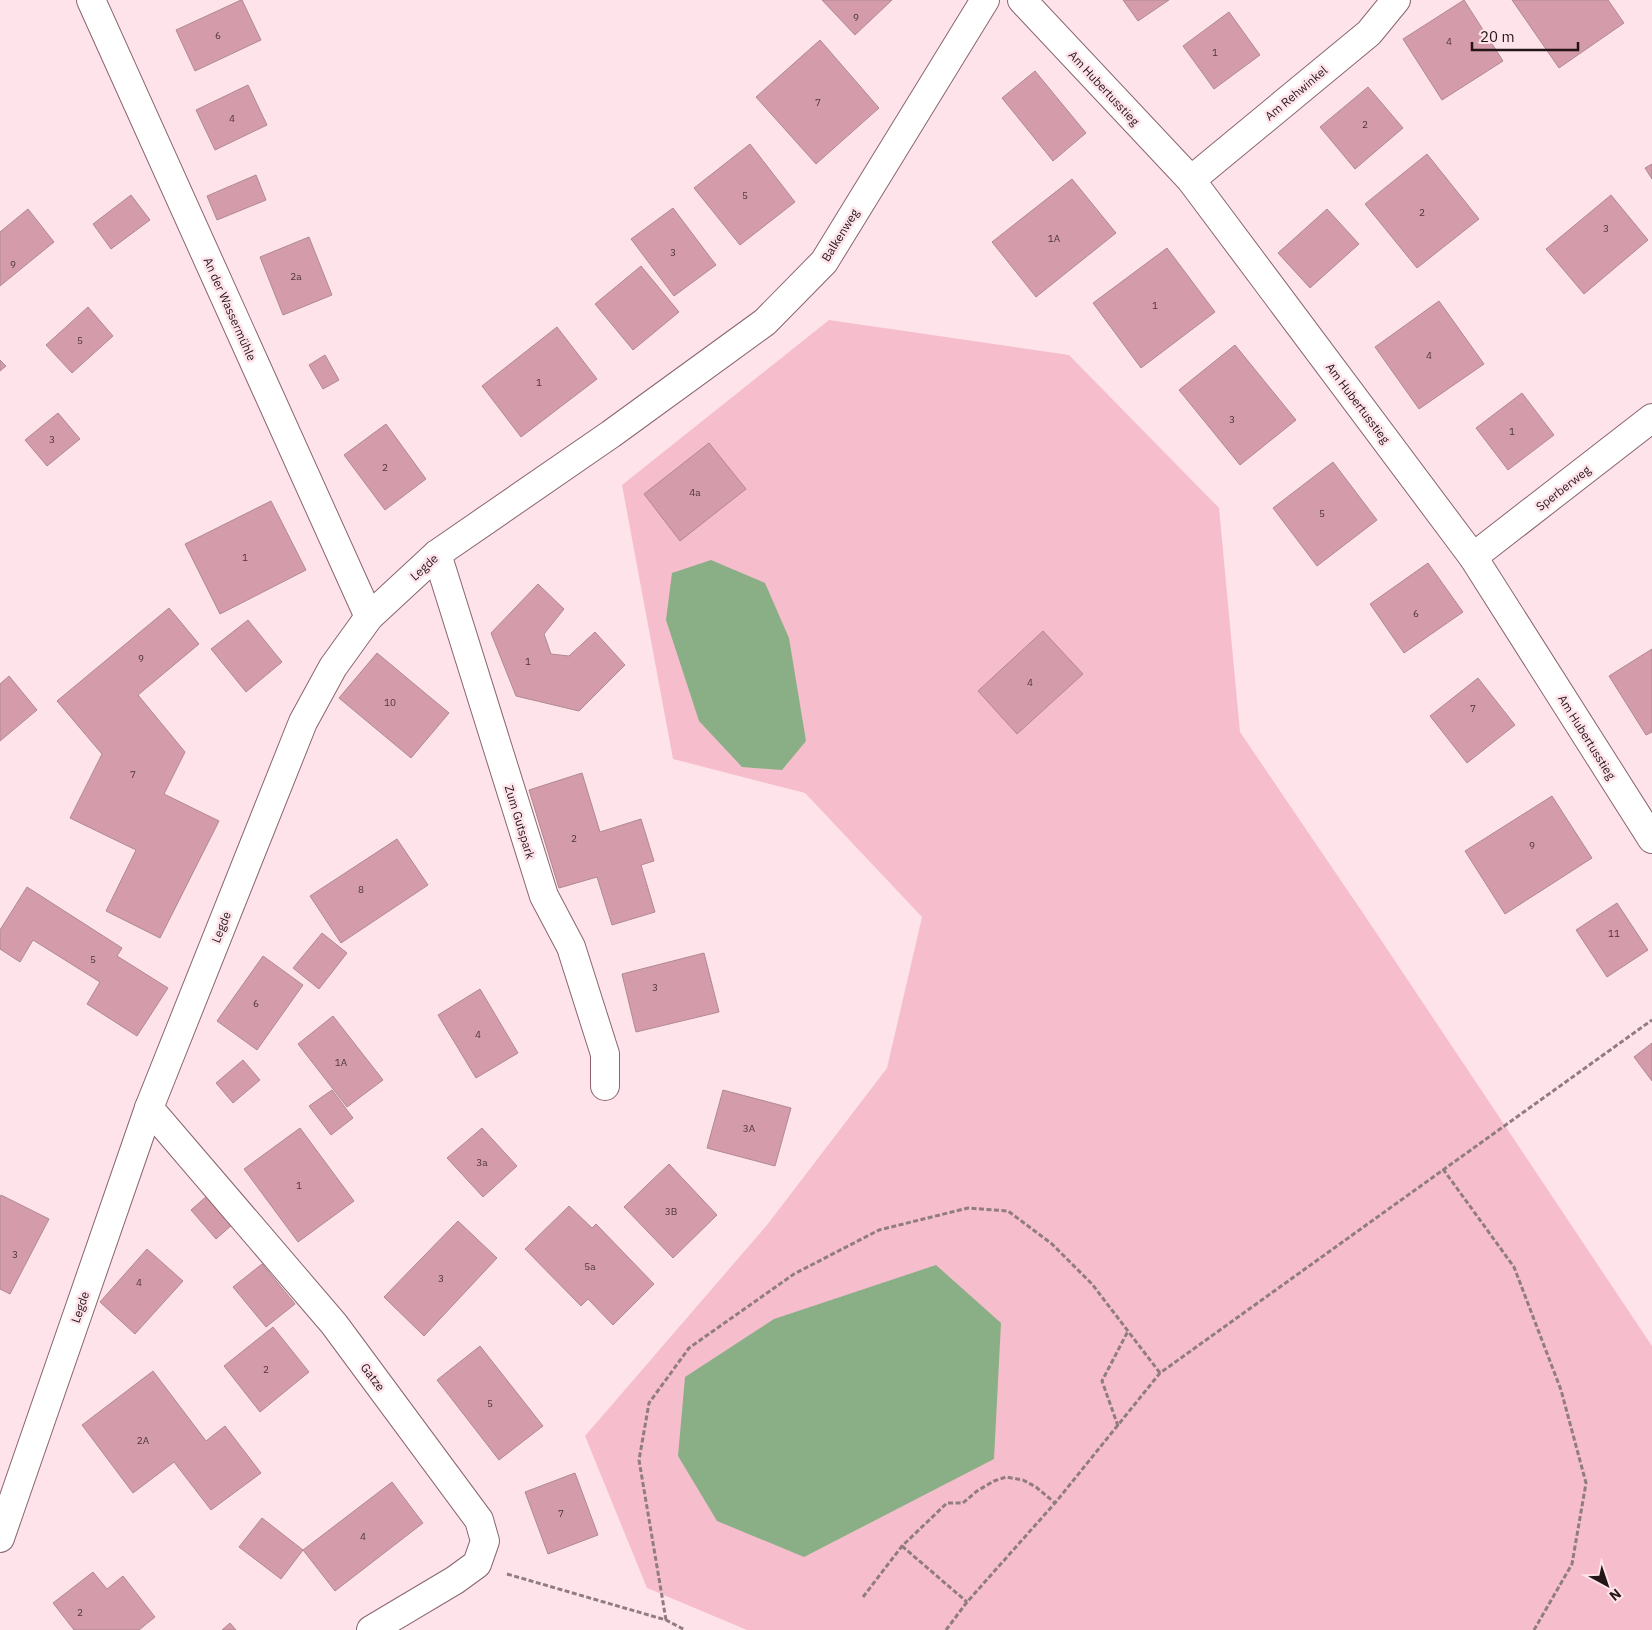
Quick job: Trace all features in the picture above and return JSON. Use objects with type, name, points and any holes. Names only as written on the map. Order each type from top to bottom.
[{"type":"street","name":"An der Wassermühle","points":[[91,0],[368,617]]},
{"type":"street","name":"Balkenweg","points":[[611,434],[765,322],[824,262],[986,0]]},
{"type":"street","name":"Am Hubertusstieg","points":[[1022,0],[1191,180],[1473,557],[1652,839]]},
{"type":"street","name":"Am Rehwinkel","points":[[1191,180],[1368,33],[1396,0]]},
{"type":"street","name":"Sperberweg","points":[[1473,557],[1652,418]]},
{"type":"street","name":"Legde","points":[[0,1538],[149,1108],[303,722],[333,667],[368,617],[437,554],[611,434]]},
{"type":"street","name":"Zum Gutspark","points":[[437,554],[544,896],[570,947],[605,1054],[604,1086]]},
{"type":"street","name":"Gatze","points":[[149,1108],[334,1324],[479,1520],[485,1541],[477,1564]]},
{"type":"street","points":[[371,1630],[455,1580],[477,1564]]},
{"type":"path","points":[[946,1630],[967,1602],[1055,1503],[1160,1373],[1652,1020]]},
{"type":"path","points":[[1443,1169],[1514,1267],[1561,1390],[1586,1484],[1572,1564],[1534,1630]]},
{"type":"path","points":[[666,1620],[639,1460],[650,1404],[689,1348],[794,1274],[879,1230],[968,1208],[1008,1211],[1059,1250],[1092,1284],[1160,1373]]},
{"type":"path","points":[[1118,1426],[1102,1381],[1128,1331]]},
{"type":"path","points":[[863,1597],[902,1546],[947,1503],[963,1502],[994,1481],[1006,1477],[1023,1480],[1036,1487],[1055,1503]]},
{"type":"path","points":[[902,1546],[967,1602]]},
{"type":"path","points":[[477,1564],[666,1620],[685,1630]]},
{"type":"shaded area","points":[[829,320],[1069,355],[1219,508],[1240,732],[1652,1346],[1652,1630],[747,1630],[647,1588],[585,1436],[767,1225],[887,1068],[922,917],[805,793],[673,759],[622,485]]},
{"type":"shaded area","points":[[711,560],[765,583],[789,638],[806,741],[782,770],[742,767],[699,721],[666,620],[672,573]]},
{"type":"shaded area","points":[[936,1265],[1001,1323],[994,1459],[804,1557],[717,1521],[678,1456],[685,1377],[774,1319]]},
{"type":"building","points":[[241,0],[261,40],[195,71],[176,30]]},
{"type":"building","points":[[822,0],[892,0],[855,35]]},
{"type":"building","points":[[1123,0],[1169,0],[1138,21]]},
{"type":"building","points":[[1464,0],[1503,61],[1442,100],[1403,39]]},
{"type":"building","points":[[1512,0],[1608,0],[1624,23],[1559,68]]},
{"type":"building","points":[[1229,12],[1260,55],[1214,89],[1183,46]]},
{"type":"building","points":[[820,40],[879,108],[816,164],[756,97]]},
{"type":"building","points":[[1035,71],[1086,133],[1053,161],[1002,98]]},
{"type":"building","points":[[248,85],[267,125],[215,150],[196,110]]},
{"type":"building","points":[[1368,87],[1403,128],[1355,169],[1320,127]]},
{"type":"building","points":[[750,144],[795,202],[740,245],[694,188]]},
{"type":"building","points":[[1427,154],[1479,219],[1417,268],[1365,204]]},
{"type":"building","points":[[1652,164],[1652,179],[1645,168]]},
{"type":"building","points":[[256,175],[266,200],[217,220],[207,196]]},
{"type":"building","points":[[1072,179],[1116,233],[1036,297],[992,242]]},
{"type":"building","points":[[131,195],[150,220],[111,249],[93,224]]},
{"type":"building","points":[[1611,195],[1648,240],[1584,294],[1546,249]]},
{"type":"building","points":[[673,208],[716,265],[674,296],[631,239]]},
{"type":"building","points":[[28,209],[54,242],[0,286],[0,232]]},
{"type":"building","points":[[1327,209],[1359,244],[1310,288],[1278,253]]},
{"type":"building","points":[[309,237],[332,295],[283,315],[260,257]]},
{"type":"building","points":[[1167,248],[1215,312],[1141,368],[1093,303]]},
{"type":"building","points":[[641,266],[679,312],[633,350],[595,304]]},
{"type":"building","points":[[1439,301],[1484,364],[1419,409],[1375,347]]},
{"type":"building","points":[[88,307],[113,336],[72,373],[46,345]]},
{"type":"building","points":[[557,327],[597,379],[521,437],[482,386]]},
{"type":"building","points":[[1235,345],[1296,420],[1240,465],[1179,390]]},
{"type":"building","points":[[325,355],[339,380],[323,389],[309,365]]},
{"type":"building","points":[[0,360],[6,366],[0,371]]},
{"type":"building","points":[[1522,393],[1554,435],[1508,470],[1476,428]]},
{"type":"building","points":[[58,413],[80,439],[47,466],[25,440]]},
{"type":"building","points":[[386,424],[426,479],[385,510],[344,455]]},
{"type":"building","points":[[709,443],[746,489],[680,541],[644,494]]},
{"type":"building","points":[[1333,462],[1377,520],[1317,566],[1273,508]]},
{"type":"building","points":[[271,501],[306,570],[220,614],[185,544]]},
{"type":"building","points":[[1428,563],[1463,612],[1404,653],[1370,604]]},
{"type":"building","points":[[538,584],[564,609],[544,634],[551,654],[569,656],[595,632],[625,665],[579,711],[516,696],[491,633]]},
{"type":"building","points":[[169,608],[199,644],[138,695],[185,752],[164,794],[219,821],[160,938],[106,911],[136,850],[70,818],[102,754],[57,701]]},
{"type":"building","points":[[248,620],[282,662],[246,692],[211,649]]},
{"type":"building","points":[[1043,631],[1083,674],[1017,734],[978,691]]},
{"type":"building","points":[[1652,649],[1652,732],[1646,735],[1609,676]]},
{"type":"building","points":[[377,653],[449,713],[411,758],[339,698]]},
{"type":"building","points":[[9,676],[37,710],[0,741],[0,684]]},
{"type":"building","points":[[1478,678],[1515,725],[1467,763],[1430,716]]},
{"type":"building","points":[[582,773],[600,832],[641,819],[654,861],[641,865],[655,912],[612,925],[597,877],[559,888],[529,790]]},
{"type":"building","points":[[1552,796],[1592,858],[1505,914],[1465,851]]},
{"type":"building","points":[[397,839],[428,885],[341,943],[310,896]]},
{"type":"building","points":[[27,887],[122,948],[117,956],[168,988],[137,1036],[87,1004],[100,982],[33,940],[20,962],[0,949],[0,930]]},
{"type":"building","points":[[1617,903],[1648,950],[1607,977],[1576,930]]},
{"type":"building","points":[[322,933],[347,953],[319,989],[293,968]]},
{"type":"building","points":[[704,953],[719,1012],[636,1032],[622,974]]},
{"type":"building","points":[[263,956],[303,985],[257,1050],[217,1021]]},
{"type":"building","points":[[480,989],[518,1053],[476,1078],[438,1015]]},
{"type":"building","points":[[333,1016],[383,1080],[347,1107],[298,1044]]},
{"type":"building","points":[[1652,1043],[1652,1081],[1634,1057]]},
{"type":"building","points":[[243,1060],[260,1080],[233,1103],[216,1083]]},
{"type":"building","points":[[332,1090],[353,1118],[331,1135],[309,1106]]},
{"type":"building","points":[[723,1090],[791,1108],[775,1166],[707,1148]]},
{"type":"building","points":[[300,1128],[354,1201],[298,1242],[244,1169]]},
{"type":"building","points":[[482,1128],[517,1166],[483,1197],[447,1158]]},
{"type":"building","points":[[669,1164],[717,1215],[673,1258],[624,1207]]},
{"type":"building","points":[[1,1195],[49,1219],[10,1294],[0,1289]]},
{"type":"building","points":[[208,1195],[233,1224],[216,1239],[191,1210]]},
{"type":"building","points":[[569,1206],[592,1228],[596,1224],[654,1284],[613,1325],[588,1299],[581,1306],[525,1249]]},
{"type":"building","points":[[458,1221],[497,1258],[424,1336],[384,1297]]},
{"type":"building","points":[[147,1249],[183,1281],[135,1334],[100,1302]]},
{"type":"building","points":[[262,1264],[295,1304],[266,1327],[233,1287]]},
{"type":"building","points":[[273,1327],[309,1372],[260,1412],[224,1366]]},
{"type":"building","points":[[480,1346],[543,1426],[499,1460],[437,1380]]},
{"type":"building","points":[[153,1371],[206,1441],[225,1426],[261,1473],[211,1510],[174,1462],[133,1493],[82,1425]]},
{"type":"building","points":[[575,1473],[598,1535],[548,1554],[525,1492]]},
{"type":"building","points":[[392,1482],[423,1523],[335,1591],[303,1550]]},
{"type":"building","points":[[262,1518],[303,1550],[281,1579],[239,1547]]},
{"type":"building","points":[[93,1572],[107,1589],[123,1576],[155,1617],[139,1630],[74,1630],[53,1603]]},
{"type":"building","points":[[230,1623],[236,1630],[222,1630]]}]
